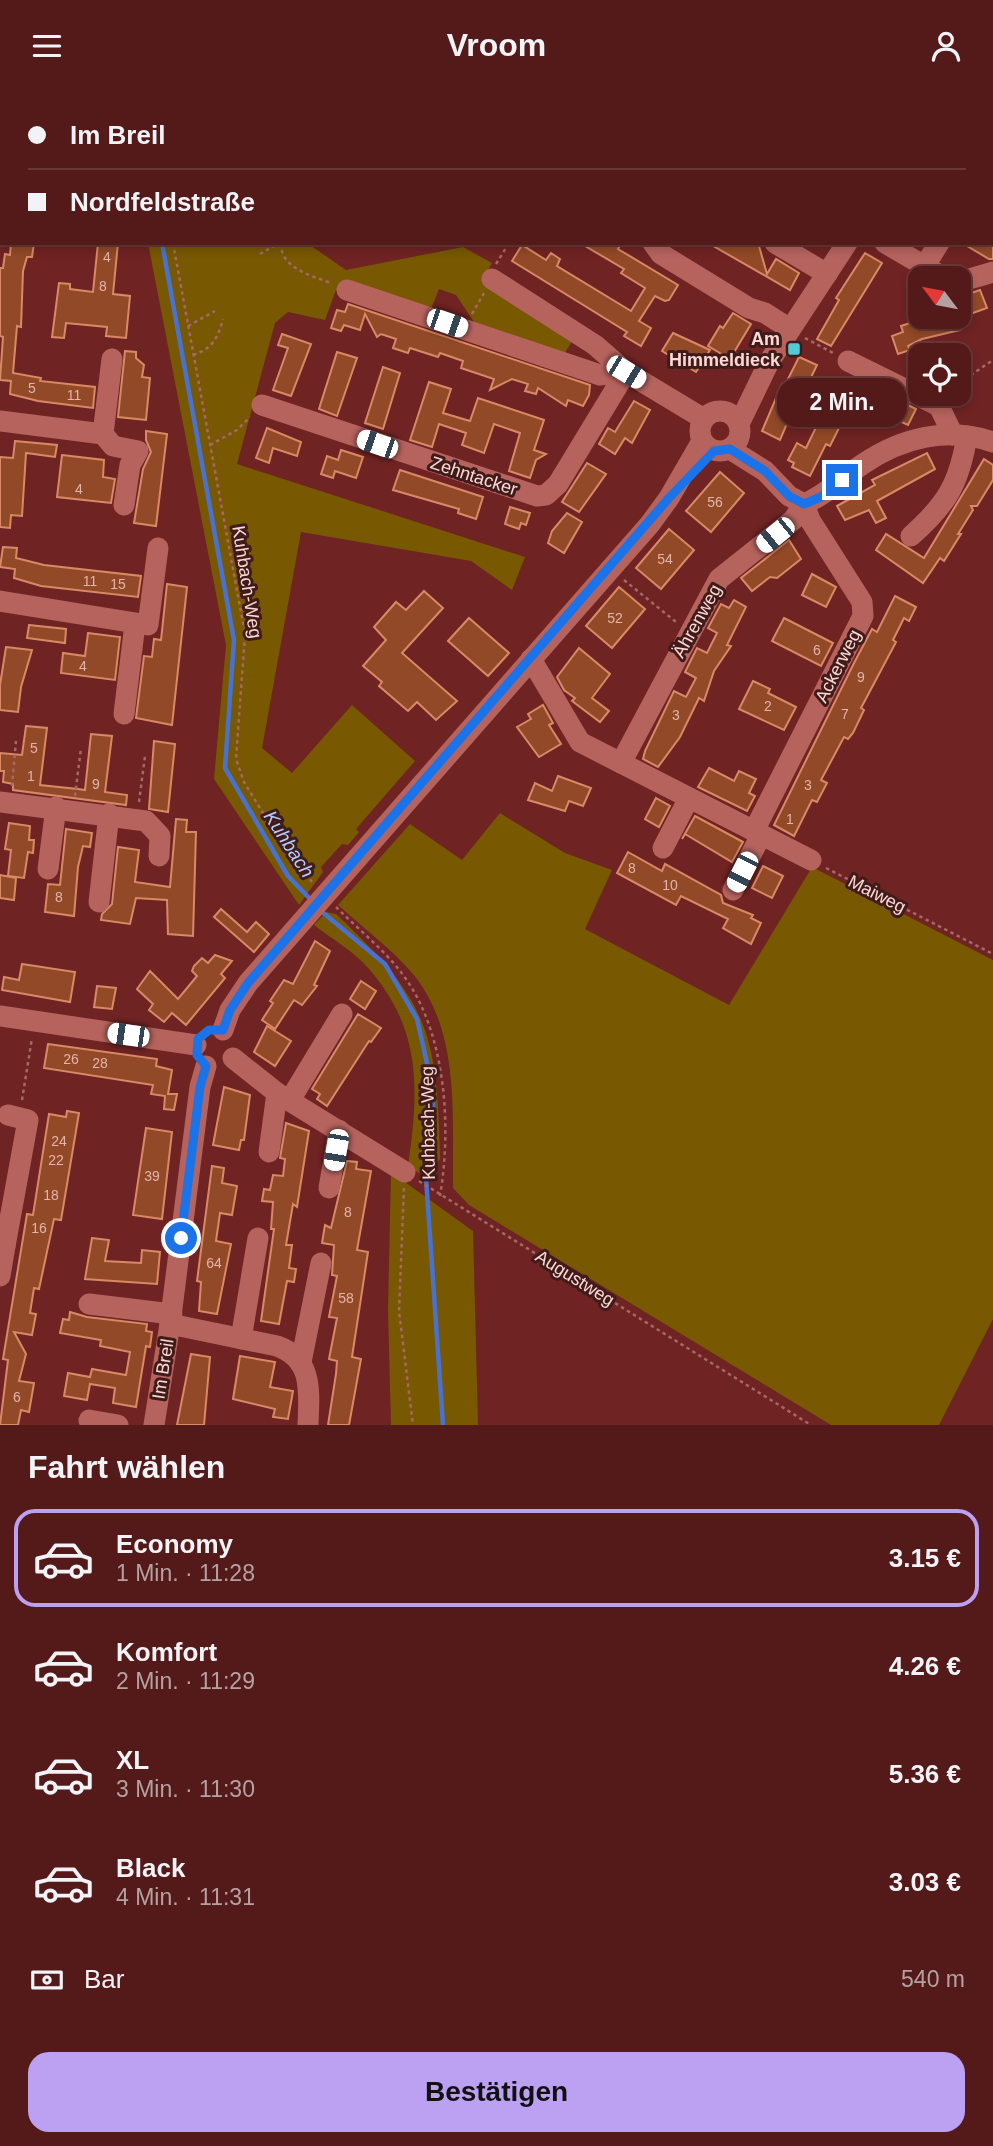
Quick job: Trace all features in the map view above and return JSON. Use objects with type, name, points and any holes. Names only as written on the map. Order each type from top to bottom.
[{"type":"street","points":[[655,245],[672,261],[749,308],[765,313],[790,329]]},
{"type":"street","points":[[778,245],[827,274]]},
{"type":"street","points":[[223,1030],[230,1010],[248,983],[610,569],[722,433],[846,245]]},
{"type":"street","points":[[888,245],[923,266]]},
{"type":"street","points":[[926,266],[938,245]]},
{"type":"street","points":[[971,278],[993,272]]},
{"type":"street","points":[[492,279],[595,345],[626,372],[722,433],[789,496],[804,504]]},
{"type":"street","points":[[346,289],[600,375],[626,372]]},
{"type":"street","points":[[580,368],[595,345]]},
{"type":"street","points":[[103,434],[111,359]]},
{"type":"street","points":[[848,361],[939,406],[960,435],[961,471],[936,513],[911,536]]},
{"type":"street","name":"Zehntacker","points":[[261,405],[537,496],[547,495],[558,484],[626,372]]},
{"type":"street","points":[[0,421],[103,434],[114,446],[138,451],[130,465],[124,505]]},
{"type":"street","name":"Ährenweg","points":[[621,763],[719,579],[793,520],[804,504],[821,497],[863,464],[895,445],[931,435],[960,435],[993,442]]},
{"type":"street","name":"Ackerweg","points":[[757,833],[863,616],[862,602],[810,520],[804,504]]},
{"type":"street","points":[[0,601],[148,625],[158,548]]},
{"type":"street","points":[[124,714],[135,624]]},
{"type":"street","points":[[531,659],[580,742],[811,860]]},
{"type":"street","points":[[663,848],[689,798]]},
{"type":"street","points":[[3,806],[64,808],[142,820],[160,836],[159,856]]},
{"type":"street","points":[[48,869],[64,808]]},
{"type":"street","points":[[99,902],[109,814]]},
{"type":"street","points":[[733,890],[757,833]]},
{"type":"street","points":[[269,1151],[283,1096],[342,1014]]},
{"type":"street","points":[[0,1016],[196,1045]]},
{"type":"street","points":[[209,1030],[223,1030],[234,1042],[233,1058],[224,1066],[206,1066],[197,1055],[196,1045],[209,1030]]},
{"type":"street","points":[[233,1058],[283,1096],[339,1130],[405,1183]]},
{"type":"street","name":"Im Breil","points":[[154,1425],[171,1319],[200,1087],[206,1066]]},
{"type":"street","points":[[0,1276],[2,1246],[28,1119],[13,1116]]},
{"type":"street","points":[[328,1188],[339,1130]]},
{"type":"street","points":[[241,1339],[258,1238]]},
{"type":"street","points":[[301,1362],[321,1263]]},
{"type":"street","name":"Im Breil","points":[[89,1304],[171,1319]]},
{"type":"street","points":[[171,1319],[284,1348],[301,1362],[309,1384],[308,1425]]},
{"type":"street","points":[[89,1420],[118,1425]]},
{"type":"path","name":"Kuhbach-Weg","points":[[173,245],[245,633],[236,759],[244,782],[282,843],[323,895],[400,970],[426,1009],[436,1042],[442,1083],[444,1161],[440,1196]]},
{"type":"path","points":[[260,254],[276,245]]},
{"type":"path","points":[[281,245],[284,256],[298,269],[346,289]]},
{"type":"path","points":[[188,326],[215,311]]},
{"type":"path","points":[[193,355],[214,344],[223,319]]},
{"type":"path","points":[[790,329],[848,361]]},
{"type":"path","points":[[971,375],[993,360]]},
{"type":"path","points":[[210,445],[237,431],[261,405]]},
{"type":"path","points":[[610,569],[690,633]]},
{"type":"path","points":[[3,806],[16,741]]},
{"type":"path","points":[[64,808],[81,748]]},
{"type":"path","points":[[142,820],[145,756]]},
{"type":"path","name":"Maiweg","points":[[811,860],[993,954]]},
{"type":"path","points":[[13,1116],[35,1022]]},
{"type":"path","name":"Kuhbach-Weg","points":[[405,1183],[399,1311],[413,1425]]},
{"type":"path","name":"Augustweg","points":[[405,1183],[440,1196],[811,1425]]},
{"type":"shaded area","points":[[148,245],[310,245],[346,270],[463,247],[492,263],[482,281],[574,338],[563,356],[478,328],[456,295],[439,289],[431,309],[389,309],[336,290],[325,320],[288,312],[275,323],[237,464],[525,557],[512,590],[471,561],[301,532],[262,748],[292,773],[352,705],[415,761],[356,829],[359,832],[348,845],[342,844],[321,867],[323,872],[299,905],[214,779],[226,645]]},
{"type":"shaded area","points":[[500,813],[565,853],[612,870],[585,929],[729,1005],[812,867],[993,960],[993,1319],[939,1425],[831,1425],[469,1205],[453,1188],[451,1077],[439,1022],[428,997],[413,974],[338,905],[410,824],[462,860]]},
{"type":"shaded area","points":[[326,912],[336,914],[391,972],[409,997],[422,1022],[436,1080],[438,1116],[440,1159],[430,1171],[419,1173],[408,1166],[414,1086],[408,1038],[399,1015],[369,969],[350,951],[314,925]]},
{"type":"shaded area","points":[[391,1172],[473,1231],[478,1425],[391,1425],[388,1310]]},
{"type":"building","points":[[11,245],[34,245],[32,257],[27,257],[23,271],[21,327],[17,326],[13,373],[41,378],[40,381],[95,387],[93,408],[38,401],[10,394],[11,381],[0,380],[3,337],[0,336],[0,268],[3,268],[5,254],[10,255]]},
{"type":"building","points":[[98,245],[118,245],[113,294],[130,296],[126,338],[106,336],[107,327],[66,323],[64,338],[52,337],[59,283],[70,284],[70,289],[93,292]]},
{"type":"building","points":[[522,245],[546,260],[551,253],[560,259],[557,266],[631,311],[645,288],[621,273],[624,269],[583,245],[620,245],[618,249],[678,285],[669,300],[655,296],[639,321],[651,328],[641,346],[624,336],[627,332],[512,261]]},
{"type":"building","points":[[711,245],[758,245],[767,274],[776,259],[799,273],[790,290]]},
{"type":"building","points":[[965,245],[993,245],[993,259]]},
{"type":"building","points":[[865,253],[882,263],[831,346],[817,339],[839,300],[836,298]]},
{"type":"building","points":[[980,290],[987,308],[971,314],[971,293]]},
{"type":"building","points":[[348,304],[590,385],[589,395],[583,406],[568,400],[566,406],[538,388],[536,394],[525,391],[528,384],[512,379],[490,390],[494,379],[461,368],[463,361],[440,353],[438,357],[410,348],[408,353],[393,348],[396,339],[381,334],[377,337],[365,314],[360,330],[344,325],[341,331],[331,328],[337,310],[345,312]]},
{"type":"building","points":[[733,313],[751,324],[730,359],[708,346],[720,326],[723,328]]},
{"type":"building","points":[[908,324],[908,329],[960,330],[908,343],[908,351],[898,354],[892,336],[903,332],[901,326]]},
{"type":"building","points":[[673,333],[710,350],[696,372],[662,351]]},
{"type":"building","points":[[282,334],[311,344],[291,396],[273,390],[288,348],[278,345]]},
{"type":"building","points":[[125,351],[136,352],[136,358],[144,365],[142,377],[150,378],[146,420],[118,417]]},
{"type":"building","points":[[337,352],[357,358],[337,416],[319,409]]},
{"type":"building","points":[[799,357],[817,365],[803,394],[800,393],[780,440],[762,431],[782,384],[785,385]]},
{"type":"building","points":[[383,367],[400,373],[383,429],[365,423]]},
{"type":"building","points":[[840,379],[868,392],[871,387],[916,409],[908,425],[851,399],[848,406],[831,397]]},
{"type":"building","points":[[429,382],[451,389],[443,413],[470,421],[478,398],[544,420],[534,450],[546,454],[536,460],[530,478],[509,471],[520,433],[494,424],[484,453],[462,445],[466,433],[439,424],[432,447],[410,440]]},
{"type":"building","points":[[634,401],[650,410],[632,443],[625,438],[615,454],[599,444],[608,428],[615,432]]},
{"type":"building","points":[[820,419],[839,428],[830,446],[826,444],[810,476],[792,467],[794,463],[788,460],[797,443],[806,448]]},
{"type":"building","points":[[267,428],[301,442],[297,456],[273,448],[269,463],[256,458]]},
{"type":"building","points":[[146,431],[167,434],[156,526],[134,523],[143,469],[151,452]]},
{"type":"building","points":[[15,441],[57,445],[55,457],[26,453],[22,516],[11,515],[10,528],[0,527],[0,457],[13,458]]},
{"type":"building","points":[[341,450],[363,457],[356,478],[335,471],[333,478],[321,474],[327,456],[338,460]]},
{"type":"building","points":[[927,453],[935,469],[877,501],[886,518],[876,523],[869,510],[845,520],[837,506],[875,485],[872,480]]},
{"type":"building","points":[[62,455],[104,460],[103,477],[115,479],[111,503],[57,497]]},
{"type":"building","points":[[984,459],[993,465],[993,480],[977,506],[971,506],[973,510],[944,561],[940,558],[923,583],[876,550],[886,534],[924,558]]},
{"type":"building","points":[[587,463],[606,474],[579,512],[562,502]]},
{"type":"building","points":[[400,470],[483,497],[476,519],[458,513],[459,509],[393,490]]},
{"type":"building","points":[[720,472],[744,493],[711,532],[686,511]]},
{"type":"building","points":[[510,507],[530,513],[526,525],[521,523],[519,529],[505,524]]},
{"type":"building","points":[[567,513],[582,522],[564,553],[548,543],[552,531]]},
{"type":"building","points":[[669,529],[694,550],[661,589],[636,568]]},
{"type":"building","points":[[789,540],[801,559],[777,578],[770,577],[752,591],[741,578]]},
{"type":"building","points":[[3,547],[17,548],[16,558],[44,565],[141,576],[138,597],[41,586],[14,578],[15,569],[0,567]]},
{"type":"building","points":[[812,574],[836,587],[826,607],[802,595]]},
{"type":"building","points":[[167,584],[187,587],[172,725],[136,718],[144,656],[152,657],[154,639],[161,640]]},
{"type":"building","points":[[619,587],[645,609],[612,648],[586,626]]},
{"type":"building","points":[[424,591],[443,608],[402,653],[457,701],[436,720],[417,702],[408,711],[379,686],[382,682],[363,666],[386,640],[374,627],[396,602],[406,610]]},
{"type":"building","points":[[895,596],[916,607],[909,621],[904,618],[893,640],[896,642],[861,708],[864,710],[853,733],[848,739],[844,737],[821,780],[827,783],[817,802],[812,800],[794,836],[774,825],[854,663],[872,629],[877,632]]},
{"type":"building","points":[[734,600],[746,607],[727,645],[731,646],[714,671],[704,701],[699,698],[680,737],[658,767],[643,759],[645,751],[674,691],[686,697],[696,678],[685,672],[697,648],[707,653],[717,633],[708,628],[721,604],[729,608]]},
{"type":"building","points":[[469,618],[509,653],[488,676],[448,641]]},
{"type":"building","points":[[784,618],[833,643],[821,666],[772,641]]},
{"type":"building","points":[[29,625],[66,629],[65,643],[27,638]]},
{"type":"building","points":[[88,633],[120,637],[115,680],[61,673],[63,653],[85,656]]},
{"type":"building","points":[[6,647],[32,650],[21,687],[18,712],[0,710],[0,685]]},
{"type":"building","points":[[579,648],[610,674],[592,698],[609,711],[600,722],[572,701],[575,698],[564,690],[557,677]]},
{"type":"building","points":[[753,681],[770,689],[768,693],[796,707],[784,730],[739,709]]},
{"type":"building","points":[[543,705],[553,723],[549,725],[561,744],[539,757],[517,727],[531,719],[528,714]]},
{"type":"building","points":[[26,726],[47,728],[40,785],[85,790],[91,734],[112,736],[105,792],[127,795],[126,805],[13,790],[13,784],[3,782],[4,771],[0,771],[0,753],[22,755]]},
{"type":"building","points":[[154,741],[175,744],[168,812],[149,809]]},
{"type":"building","points":[[709,768],[734,781],[739,771],[756,779],[749,793],[755,796],[747,811],[698,787]]},
{"type":"building","points":[[558,776],[591,788],[583,806],[569,801],[565,811],[528,800],[535,783],[552,791]]},
{"type":"building","points":[[656,798],[670,806],[659,827],[645,819]]},
{"type":"building","points":[[695,816],[743,842],[732,862],[685,834],[682,839]]},
{"type":"building","points":[[176,819],[187,820],[186,832],[196,832],[193,936],[168,934],[167,900],[136,898],[130,924],[101,920],[102,914],[112,904],[118,847],[139,850],[135,882],[170,887]]},
{"type":"building","points":[[9,823],[30,826],[29,840],[34,840],[33,853],[28,852],[24,878],[8,876],[11,850],[5,849]]},
{"type":"building","points":[[66,829],[92,833],[90,847],[83,846],[78,867],[74,916],[45,912],[48,884],[60,885]]},
{"type":"building","points":[[628,852],[662,871],[665,864],[721,895],[723,903],[753,915],[751,918],[761,923],[751,944],[723,928],[728,919],[681,896],[676,905],[617,873]]},
{"type":"building","points":[[763,866],[783,876],[772,898],[752,888]]},
{"type":"building","points":[[0,875],[16,878],[14,900],[0,898]]},
{"type":"building","points":[[221,909],[247,932],[256,922],[269,934],[254,952],[214,917]]},
{"type":"building","points":[[315,941],[330,951],[314,985],[317,986],[302,1005],[294,1000],[275,1029],[262,1020],[273,1003],[270,1001],[284,980],[293,984]]},
{"type":"building","points":[[215,955],[232,961],[221,974],[225,978],[186,1025],[172,1013],[164,1022],[149,1010],[153,1004],[137,989],[150,971],[178,999],[197,976],[192,971],[194,966],[202,958],[208,963]]},
{"type":"building","points":[[22,964],[75,972],[70,1002],[2,990],[4,977],[19,980]]},
{"type":"building","points":[[361,981],[376,991],[365,1009],[350,999]]},
{"type":"building","points":[[97,986],[116,988],[112,1009],[94,1007]]},
{"type":"building","points":[[358,1014],[381,1028],[371,1042],[369,1041],[327,1106],[317,1099],[320,1094],[312,1089]]},
{"type":"building","points":[[267,1026],[291,1041],[275,1066],[254,1052]]},
{"type":"building","points":[[48,1044],[157,1059],[156,1066],[172,1070],[168,1094],[177,1094],[174,1110],[164,1109],[165,1096],[151,1094],[153,1085],[44,1068]]},
{"type":"building","points":[[224,1087],[250,1095],[244,1140],[241,1140],[239,1150],[213,1145]]},
{"type":"building","points":[[67,1111],[79,1113],[61,1220],[54,1219],[39,1289],[34,1288],[30,1313],[36,1314],[32,1335],[14,1332],[26,1354],[19,1381],[34,1383],[29,1412],[21,1410],[18,1425],[0,1425],[8,1360],[3,1359],[27,1214],[33,1215],[49,1114],[66,1117]]},
{"type":"building","points":[[286,1123],[309,1131],[297,1207],[293,1204],[286,1245],[292,1245],[289,1268],[296,1269],[294,1282],[287,1281],[279,1324],[261,1321],[274,1229],[271,1229],[273,1202],[262,1201],[264,1189],[270,1190],[273,1175],[283,1176],[285,1159],[280,1158]]},
{"type":"building","points":[[146,1128],[172,1132],[162,1219],[133,1215]]},
{"type":"building","points":[[347,1161],[357,1162],[356,1169],[371,1171],[357,1250],[368,1252],[352,1357],[361,1359],[349,1425],[328,1425],[337,1361],[329,1359],[337,1318],[329,1317],[337,1276],[332,1275],[334,1245],[322,1243],[325,1225],[331,1228]]},
{"type":"building","points":[[212,1166],[224,1168],[222,1183],[237,1186],[232,1215],[220,1213],[216,1241],[231,1244],[217,1314],[199,1311],[201,1282],[197,1281]]},
{"type":"building","points":[[92,1238],[109,1240],[105,1261],[141,1263],[142,1250],[160,1252],[157,1284],[85,1279]]},
{"type":"building","points":[[70,1312],[87,1317],[147,1324],[146,1331],[152,1332],[150,1347],[146,1346],[136,1407],[113,1403],[115,1388],[90,1384],[87,1400],[64,1396],[68,1373],[90,1377],[92,1369],[126,1375],[130,1352],[100,1346],[101,1340],[60,1333],[63,1319],[69,1320]]},
{"type":"building","points":[[191,1354],[210,1357],[204,1425],[177,1425]]},
{"type":"building","points":[[240,1356],[275,1362],[270,1387],[293,1391],[288,1419],[273,1417],[275,1409],[233,1399]]},
{"type":"waterway","name":"Kuhbach","points":[[162,245],[234,640],[225,768],[288,876],[313,902]]},
{"type":"waterway","name":"Kuhbach","points":[[321,911],[385,964],[417,1019],[431,1081],[433,1107],[425,1164],[443,1425]]},
{"type":"place","name":"Am Himmeldieck","points":[[794,349]]},
{"type":"route","points":[[181,1238],[200,1087],[206,1066],[197,1055],[198,1039],[209,1030],[223,1030],[230,1010],[248,983],[650,524],[669,498],[714,451],[730,449],[765,471],[789,496],[804,504],[821,497],[842,480]]}]
